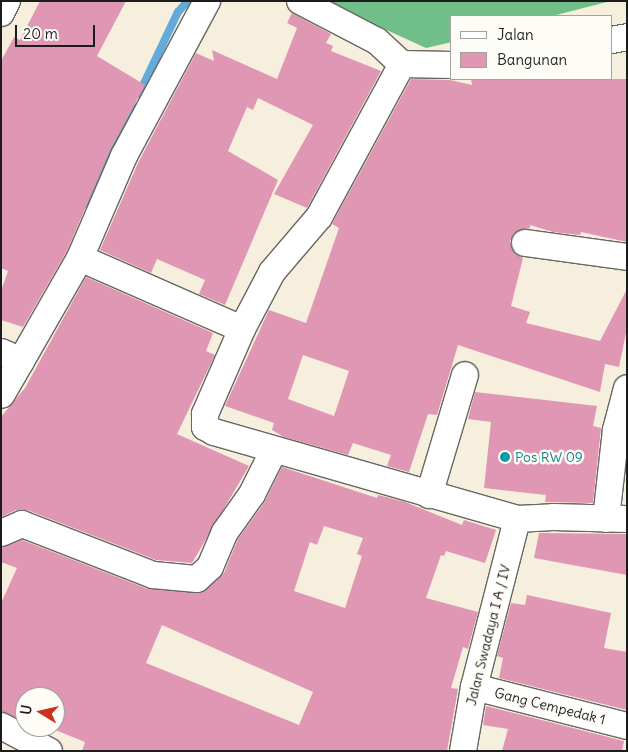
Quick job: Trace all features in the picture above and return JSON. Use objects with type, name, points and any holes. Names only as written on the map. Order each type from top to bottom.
[{"type":"street","points":[[1,13],[7,1]]},
{"type":"street","points":[[1,395],[11,356],[80,258],[124,156],[207,1]]},
{"type":"street","points":[[300,1],[377,41],[402,64],[450,65]]},
{"type":"street","points":[[613,40],[627,37]]},
{"type":"street","points":[[402,64],[319,217],[272,272],[242,329],[205,414],[205,427],[274,450],[517,519],[553,516],[616,519],[616,430],[627,388]]},
{"type":"street","points":[[525,243],[627,257]]},
{"type":"street","points":[[80,258],[242,329]]},
{"type":"street","points":[[429,495],[465,375]]},
{"type":"street","points":[[1,533],[22,524],[153,575],[197,580],[210,567],[225,532],[252,494],[274,450]]},
{"type":"street","name":"Jalan Swadaya I A / IV","points":[[463,751],[474,687],[517,519]]},
{"type":"street","name":"Gang Cempedak 1","points":[[474,687],[627,726]]},
{"type":"street","points":[[1,726],[49,751]]},
{"type":"green space","points":[[310,1],[611,1],[556,15],[450,15],[450,42],[426,48],[334,6]]},
{"type":"building","points":[[40,1],[126,1],[97,56],[145,85],[110,150],[67,251],[23,327],[1,320],[1,291],[8,271],[1,268],[1,61],[14,37],[20,40]]},
{"type":"building","points":[[292,13],[331,34],[326,43],[333,46],[331,51],[381,71],[307,208],[274,194],[313,125],[258,98],[253,110],[247,107],[228,151],[278,180],[225,305],[199,294],[205,280],[157,259],[151,273],[100,250],[138,163],[196,53],[214,61],[212,50],[277,79],[297,28],[287,23]]},
{"type":"building","points":[[411,79],[450,80],[472,85],[471,80],[627,79],[627,242],[581,232],[580,235],[553,232],[530,225],[530,228],[514,233],[510,241],[515,254],[523,258],[511,306],[530,312],[526,323],[600,341],[627,289],[627,328],[619,367],[605,364],[600,392],[458,345],[437,415],[428,414],[409,472],[387,466],[391,455],[353,443],[348,455],[284,437],[272,430],[274,423],[225,406],[269,310],[306,323],[339,228],[332,224]],"holes":[[[303,355],[349,371],[334,416],[288,399]]]},
{"type":"building","points":[[86,277],[213,333],[206,351],[215,355],[177,434],[249,466],[192,563],[156,560],[27,510],[16,510],[1,517],[1,417],[25,388]]},
{"type":"building","points":[[475,392],[597,406],[593,426],[601,428],[593,503],[545,502],[546,495],[484,488],[491,422],[468,419]]},
{"type":"building","points":[[282,467],[377,498],[378,495],[405,502],[462,525],[464,520],[496,530],[485,563],[446,551],[444,556],[441,555],[426,598],[478,612],[468,649],[463,647],[451,688],[458,689],[447,751],[82,751],[85,742],[65,734],[65,687],[15,687],[15,717],[1,711],[1,603],[17,568],[1,562],[1,548],[22,540],[148,589],[201,593],[224,573],[238,539],[264,503]],"holes":[[[324,526],[363,538],[357,554],[362,556],[345,608],[294,591],[310,542],[317,545]],[[162,625],[313,692],[299,725],[146,663]]]},
{"type":"building","points":[[539,533],[627,534],[627,575],[534,558]]},
{"type":"building","points":[[527,595],[611,613],[604,648],[627,652],[627,710],[499,678],[503,658],[497,656],[511,603],[525,605]]},
{"type":"building","points":[[486,706],[624,741],[622,751],[502,751],[508,729],[483,725]]},
{"type":"waterway","points":[[139,94],[178,12],[188,1]]},
{"type":"waterway","points":[[87,204],[133,106]]},
{"type":"place","name":"Pos RW 09","points":[[505,457]]}]
